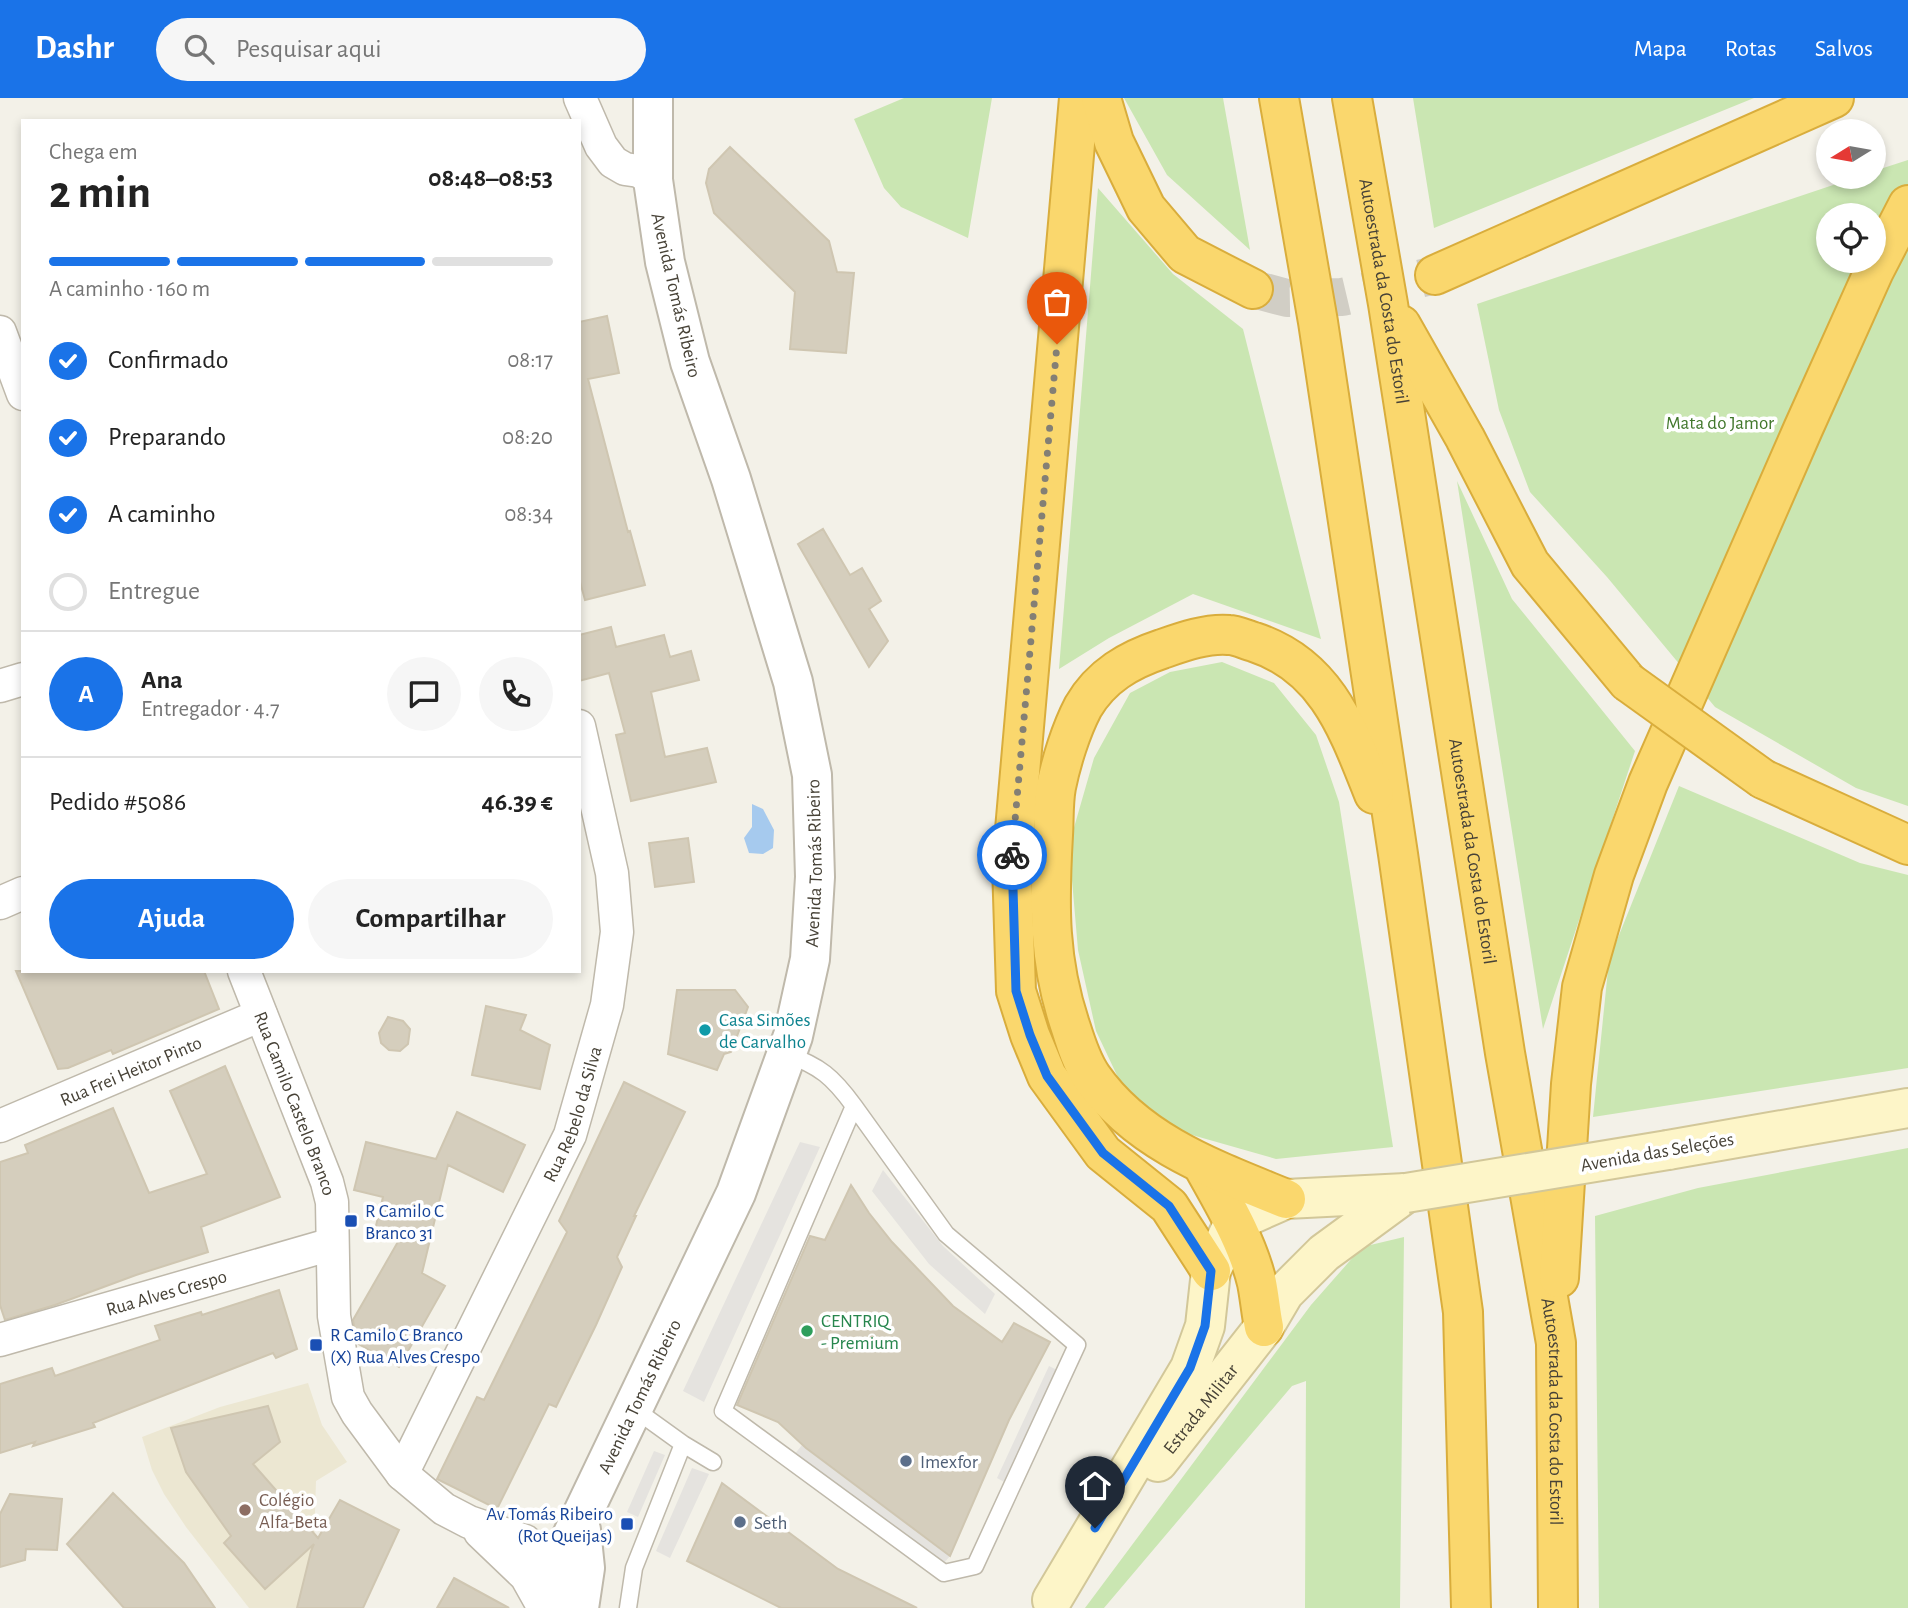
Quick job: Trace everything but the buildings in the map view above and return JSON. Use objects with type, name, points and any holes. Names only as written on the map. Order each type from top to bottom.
[{"type":"highway","points":[[1079,98],[1012,864],[1016,991],[1047,1076],[1103,1153],[1169,1206],[1211,1271]]},
{"type":"highway","points":[[1101,98],[1114,142],[1146,208],[1185,254],[1253,289]]},
{"type":"highway","points":[[1279,98],[1318,322],[1463,1312],[1471,1608]]},
{"type":"highway","name":"Autoestrada da Costa do Estoril","points":[[1352,98],[1388,304],[1505,1053],[1556,1343],[1558,1608]]},
{"type":"highway","points":[[1435,275],[1834,98]]},
{"type":"highway","points":[[1556,1343],[1571,1084],[1581,987],[1614,875],[1648,783],[1803,429],[1874,271],[1908,205]]},
{"type":"highway","points":[[1388,304],[1465,438],[1530,564],[1628,682],[1763,779],[1908,845]]},
{"type":"highway","points":[[1302,1198],[1202,1164],[1156,1139],[1115,1104],[1091,1076],[1063,1006],[1054,967],[1051,922],[1055,789],[1083,708],[1100,684],[1126,663],[1176,644],[1202,637],[1230,634],[1267,647],[1306,673],[1325,692],[1344,720],[1398,854]]},
{"type":"highway","points":[[1202,1164],[1234,1222],[1256,1282],[1264,1327]]},
{"type":"main road","name":"Avenida das Seleções","points":[[1302,1198],[1406,1194],[1908,1108]]},
{"type":"main road","name":"Estrada Militar","points":[[1049,1604],[1264,1327],[1284,1293],[1324,1253],[1406,1194]]},
{"type":"main road","points":[[1234,1222],[1302,1198]]},
{"type":"main road","name":"Estrada Militar","points":[[1049,1604],[1190,1368],[1205,1326],[1211,1271],[1234,1222]]},
{"type":"street","points":[[580,98],[601,146],[613,162],[625,169],[639,171],[653,180]]},
{"type":"street","name":"Avenida Tomás Ribeiro","points":[[553,1600],[580,1520],[736,1193],[793,1036],[810,959],[815,877],[811,775],[793,681],[776,619],[690,362],[665,262],[653,180],[653,98]]},
{"type":"street","points":[[0,332],[14,393]]},
{"type":"street","points":[[0,686],[21,680]]},
{"type":"street","name":"Rua Rebelo da Silva","points":[[402,1474],[570,1135],[607,1004],[617,932],[612,873],[581,735]]},
{"type":"street","points":[[0,902],[21,894]]},
{"type":"street","name":"Rua Camilo Castelo Branco","points":[[245,973],[327,1182],[332,1202],[334,1316],[348,1397],[366,1429],[402,1474],[444,1509],[469,1522],[525,1541],[553,1600]]},
{"type":"street","name":"Rua Frei Heitor Pinto","points":[[0,1126],[261,1015]]},
{"type":"street","name":"Rua Alves Crespo","points":[[1,1337],[332,1244]]},
{"type":"street","points":[[525,1541],[580,1520],[585,1568],[579,1608]]},
{"type":"street","name":"Rua Camilo Castelo Branco","points":[[469,1522],[553,1600]]},
{"type":"lane","points":[[785,1054],[817,1066],[837,1083],[854,1105],[946,1234],[1077,1345],[975,1566],[944,1573],[723,1411],[854,1105]]},
{"type":"lane","points":[[633,1408],[682,1444],[713,1462]]},
{"type":"lane","points":[[628,1608],[634,1568],[682,1444]]},
{"type":"shaded area","points":[[800,1142],[820,1147],[704,1402],[683,1391]]},
{"type":"shaded area","points":[[883,1170],[943,1246],[995,1294],[985,1314],[929,1264],[872,1191]]},
{"type":"shaded area","points":[[1049,1366],[1059,1371],[1006,1483],[997,1478]]},
{"type":"shaded area","name":"Colégio Alfa-Beta","points":[[308,1383],[322,1425],[347,1462],[316,1481],[314,1543],[297,1608],[249,1608],[164,1494],[152,1470],[142,1437],[220,1407]]},
{"type":"shaded area","points":[[802,1445],[950,1556],[944,1563],[794,1455]]},
{"type":"shaded area","points":[[654,1451],[665,1455],[638,1517],[627,1512]]},
{"type":"shaded area","points":[[692,1468],[709,1474],[670,1558],[656,1551]]},
{"type":"green space","points":[[904,98],[992,98],[968,238],[901,207],[884,188],[854,119]]},
{"type":"green space","points":[[1124,98],[1223,98],[1250,250],[1167,175]]},
{"type":"green space","points":[[1413,98],[1754,98],[1434,228]]},
{"type":"green space","name":"Mata do Jamor","points":[[1908,160],[1908,806],[1856,788],[1715,707],[1607,577],[1530,492],[1499,410],[1477,304],[1821,189],[1886,189],[1886,167]]},
{"type":"green space","points":[[1098,188],[1173,274],[1243,329],[1321,639],[1193,594],[1109,638],[1059,669]]},
{"type":"green space","points":[[1457,481],[1512,599],[1635,751],[1543,1029]]},
{"type":"green space","points":[[1222,662],[1274,683],[1316,735],[1339,802],[1393,1147],[1276,1159],[1178,1131],[1123,1088],[1096,1031],[1078,950],[1069,845],[1094,758],[1130,693],[1170,672]]},
{"type":"green space","points":[[1679,786],[1860,863],[1908,875],[1908,1068],[1593,1117],[1609,960]]},
{"type":"green space","points":[[1908,1148],[1908,1608],[1599,1608],[1595,1216],[1698,1188]]},
{"type":"green space","points":[[1404,1237],[1400,1608],[1305,1608],[1306,1381],[1292,1386],[1104,1608],[1085,1608],[1311,1305],[1362,1247]]},
{"type":"water","points":[[752,804],[763,809],[774,830],[773,848],[763,854],[749,853],[744,838],[752,827]]},
{"type":"tunnel","points":[[1253,289],[1287,298],[1342,297],[1435,275]]},
{"type":"way so far","points":[[1012,855],[1057,344]]},
{"type":"place","name":"Casa Simões de Carvalho","points":[[705,1030]]},
{"type":"place","name":"R Camilo C Branco 31","points":[[351,1221]]},
{"type":"place","name":"CENTRIQ - Premium","points":[[807,1331]]},
{"type":"place","name":"R Camilo C Branco (X) Rua Alves Crespo","points":[[316,1345]]},
{"type":"place","name":"Imexfor","points":[[906,1461]]},
{"type":"place","name":"Colégio Alfa-Beta","points":[[245,1510]]},
{"type":"place","name":"Seth","points":[[740,1522]]},
{"type":"place","name":"Av Tomás Ribeiro (Rot Queijas)","points":[[627,1524]]},
{"type":"route","points":[[1012,855],[1016,991],[1047,1076],[1103,1153],[1169,1206],[1211,1271],[1205,1326],[1190,1368],[1095,1528]]}]
